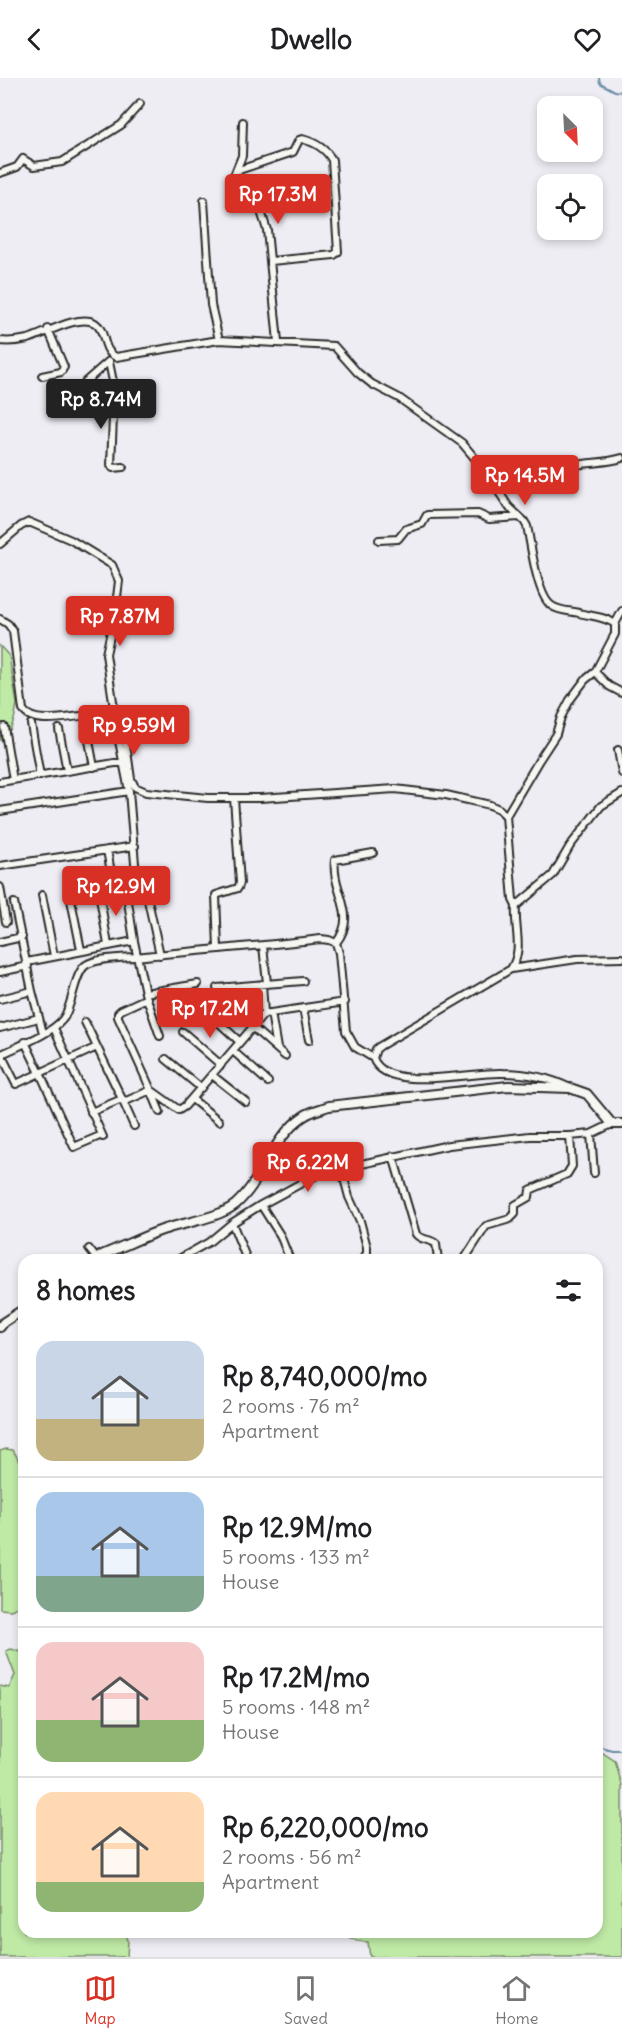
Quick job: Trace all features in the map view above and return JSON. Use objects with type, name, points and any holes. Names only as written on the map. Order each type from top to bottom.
[{"type":"street","points":[[0,172],[17,167],[23,159],[34,166],[61,163],[121,125],[140,104]]},
{"type":"street","points":[[243,122],[242,156],[233,176],[236,184],[254,193],[267,230],[278,342]]},
{"type":"street","points":[[236,171],[292,152],[302,139],[315,144],[332,160],[338,252],[334,255],[271,261]]},
{"type":"street","points":[[204,201],[211,305],[219,340]]},
{"type":"street","points":[[0,340],[27,339],[72,323],[93,322],[99,328],[111,359],[118,406],[113,417],[111,466],[123,467]]},
{"type":"street","points":[[42,376],[61,372],[64,367],[48,330]]},
{"type":"street","points":[[85,382],[111,359],[219,340],[334,346],[365,378],[399,398],[462,443],[509,507],[526,526],[546,601],[554,608],[596,617],[615,624]]},
{"type":"street","points":[[479,464],[520,472],[547,474],[556,473],[576,464],[612,462],[622,458]]},
{"type":"street","points":[[380,540],[398,539],[406,529],[422,524],[428,515],[478,514],[489,519],[519,517]]},
{"type":"street","points":[[0,544],[21,525],[29,522],[71,540],[112,565],[119,581],[115,614],[106,654],[115,715]]},
{"type":"street","points":[[511,969],[518,951],[516,906],[513,900],[506,816],[538,760],[556,734],[561,717],[570,700],[595,672],[615,634],[615,624],[622,611]]},
{"type":"street","points":[[0,619],[13,631],[23,710],[26,714],[40,719],[96,714],[115,715],[122,720],[137,888]]},
{"type":"street","points":[[595,672],[609,686],[622,693]]},
{"type":"street","points":[[31,724],[40,776]]},
{"type":"street","points":[[86,725],[94,767]]},
{"type":"street","points":[[116,726],[132,783],[138,789],[146,792],[234,798],[395,789],[446,795],[490,805],[500,809],[506,816]]},
{"type":"street","points":[[4,727],[13,780]]},
{"type":"street","points":[[59,729],[67,771]]},
{"type":"street","points":[[618,750],[622,773]]},
{"type":"street","points":[[0,782],[125,761]]},
{"type":"street","points":[[0,811],[129,790]]},
{"type":"street","points":[[516,906],[553,875],[570,846],[601,806],[622,793]]},
{"type":"street","points":[[218,949],[216,895],[238,888],[240,883],[234,798]]},
{"type":"street","points":[[0,866],[135,846]]},
{"type":"street","points":[[108,850],[113,884],[146,891],[160,955]]},
{"type":"street","points":[[336,943],[342,936],[346,913],[335,873],[335,860],[373,853]]},
{"type":"street","points":[[0,886],[6,922]]},
{"type":"street","points":[[99,892],[108,945]]},
{"type":"street","points":[[42,895],[54,956]]},
{"type":"street","points":[[70,895],[81,951]]},
{"type":"street","points":[[127,895],[146,996],[160,1036]]},
{"type":"street","points":[[14,903],[43,1033]]},
{"type":"street","points":[[0,942],[21,937]]},
{"type":"street","points":[[97,1047],[16,1084],[0,1054],[54,1028],[68,1010],[82,969],[96,962],[321,939],[336,943]]},
{"type":"street","points":[[0,972],[54,956],[134,941]]},
{"type":"street","points":[[336,943],[342,972],[346,1031],[355,1047],[373,1058],[376,1065],[383,1071],[398,1076],[417,1078],[502,1072],[561,1083],[588,1094],[612,1124]]},
{"type":"street","points":[[263,946],[265,1014],[278,1048]]},
{"type":"street","points":[[373,1058],[376,1049],[380,1046],[511,969],[577,959],[622,958]]},
{"type":"street","points":[[217,988],[303,981]]},
{"type":"street","points":[[160,1112],[117,1017],[118,1012],[146,996],[198,984]]},
{"type":"street","points":[[227,987],[265,1014]]},
{"type":"street","points":[[176,988],[180,1003]]},
{"type":"street","points":[[0,999],[32,991]]},
{"type":"street","points":[[152,1090],[181,1110],[265,1014],[345,1002]]},
{"type":"street","points":[[201,1006],[240,1042]]},
{"type":"street","points":[[303,1008],[309,1040]]},
{"type":"street","points":[[0,1028],[39,1018]]},
{"type":"street","points":[[85,1022],[134,1126]]},
{"type":"street","points":[[252,1027],[285,1056]]},
{"type":"street","points":[[25,1042],[74,1147],[102,1136],[54,1028]]},
{"type":"street","points":[[183,1032],[221,1065]]},
{"type":"street","points":[[233,1051],[268,1082]]},
{"type":"street","points":[[166,1059],[201,1088]]},
{"type":"street","points":[[212,1075],[246,1102]]},
{"type":"street","points":[[107,1254],[162,1230],[224,1211],[235,1204],[248,1191],[281,1139],[293,1125],[315,1111],[329,1106],[508,1086],[570,1088]]},
{"type":"street","points":[[91,1112],[152,1090]]},
{"type":"street","points":[[192,1099],[219,1121]]},
{"type":"street","points":[[188,1254],[209,1242],[232,1223],[261,1205],[321,1173],[341,1167],[449,1145],[530,1136],[591,1134],[612,1124],[622,1124]]},
{"type":"street","points":[[591,1134],[594,1173]]},
{"type":"street","points":[[468,1254],[486,1226],[510,1219],[515,1214],[515,1205],[529,1197],[530,1190],[570,1170],[572,1166],[570,1136]]},
{"type":"street","points":[[393,1156],[416,1234],[436,1244],[437,1254]]},
{"type":"street","points":[[341,1167],[349,1197],[360,1221],[367,1247],[366,1254]]},
{"type":"street","points":[[261,1205],[280,1235],[288,1254]]},
{"type":"street","points":[[232,1223],[245,1254]]},
{"type":"street","points":[[89,1249],[92,1254]]},
{"type":"street","points":[[0,1327],[18,1313]]},
{"type":"green space","points":[[0,646],[9,656],[17,704],[9,732],[0,740]]},
{"type":"green space","points":[[13,1450],[18,1459],[18,1607],[11,1610],[0,1609],[0,1451]]},
{"type":"green space","points":[[11,1649],[18,1651],[18,1938],[127,1938],[127,1957],[0,1957],[0,1686],[9,1688],[15,1675],[6,1651]]},
{"type":"green space","points":[[603,1753],[615,1761],[622,1785],[622,1957],[370,1957],[368,1942],[351,1938],[603,1938]]},
{"type":"waterway","points":[[599,78],[600,83],[622,92]]},
{"type":"waterway","points":[[603,1748],[622,1750]]}]
